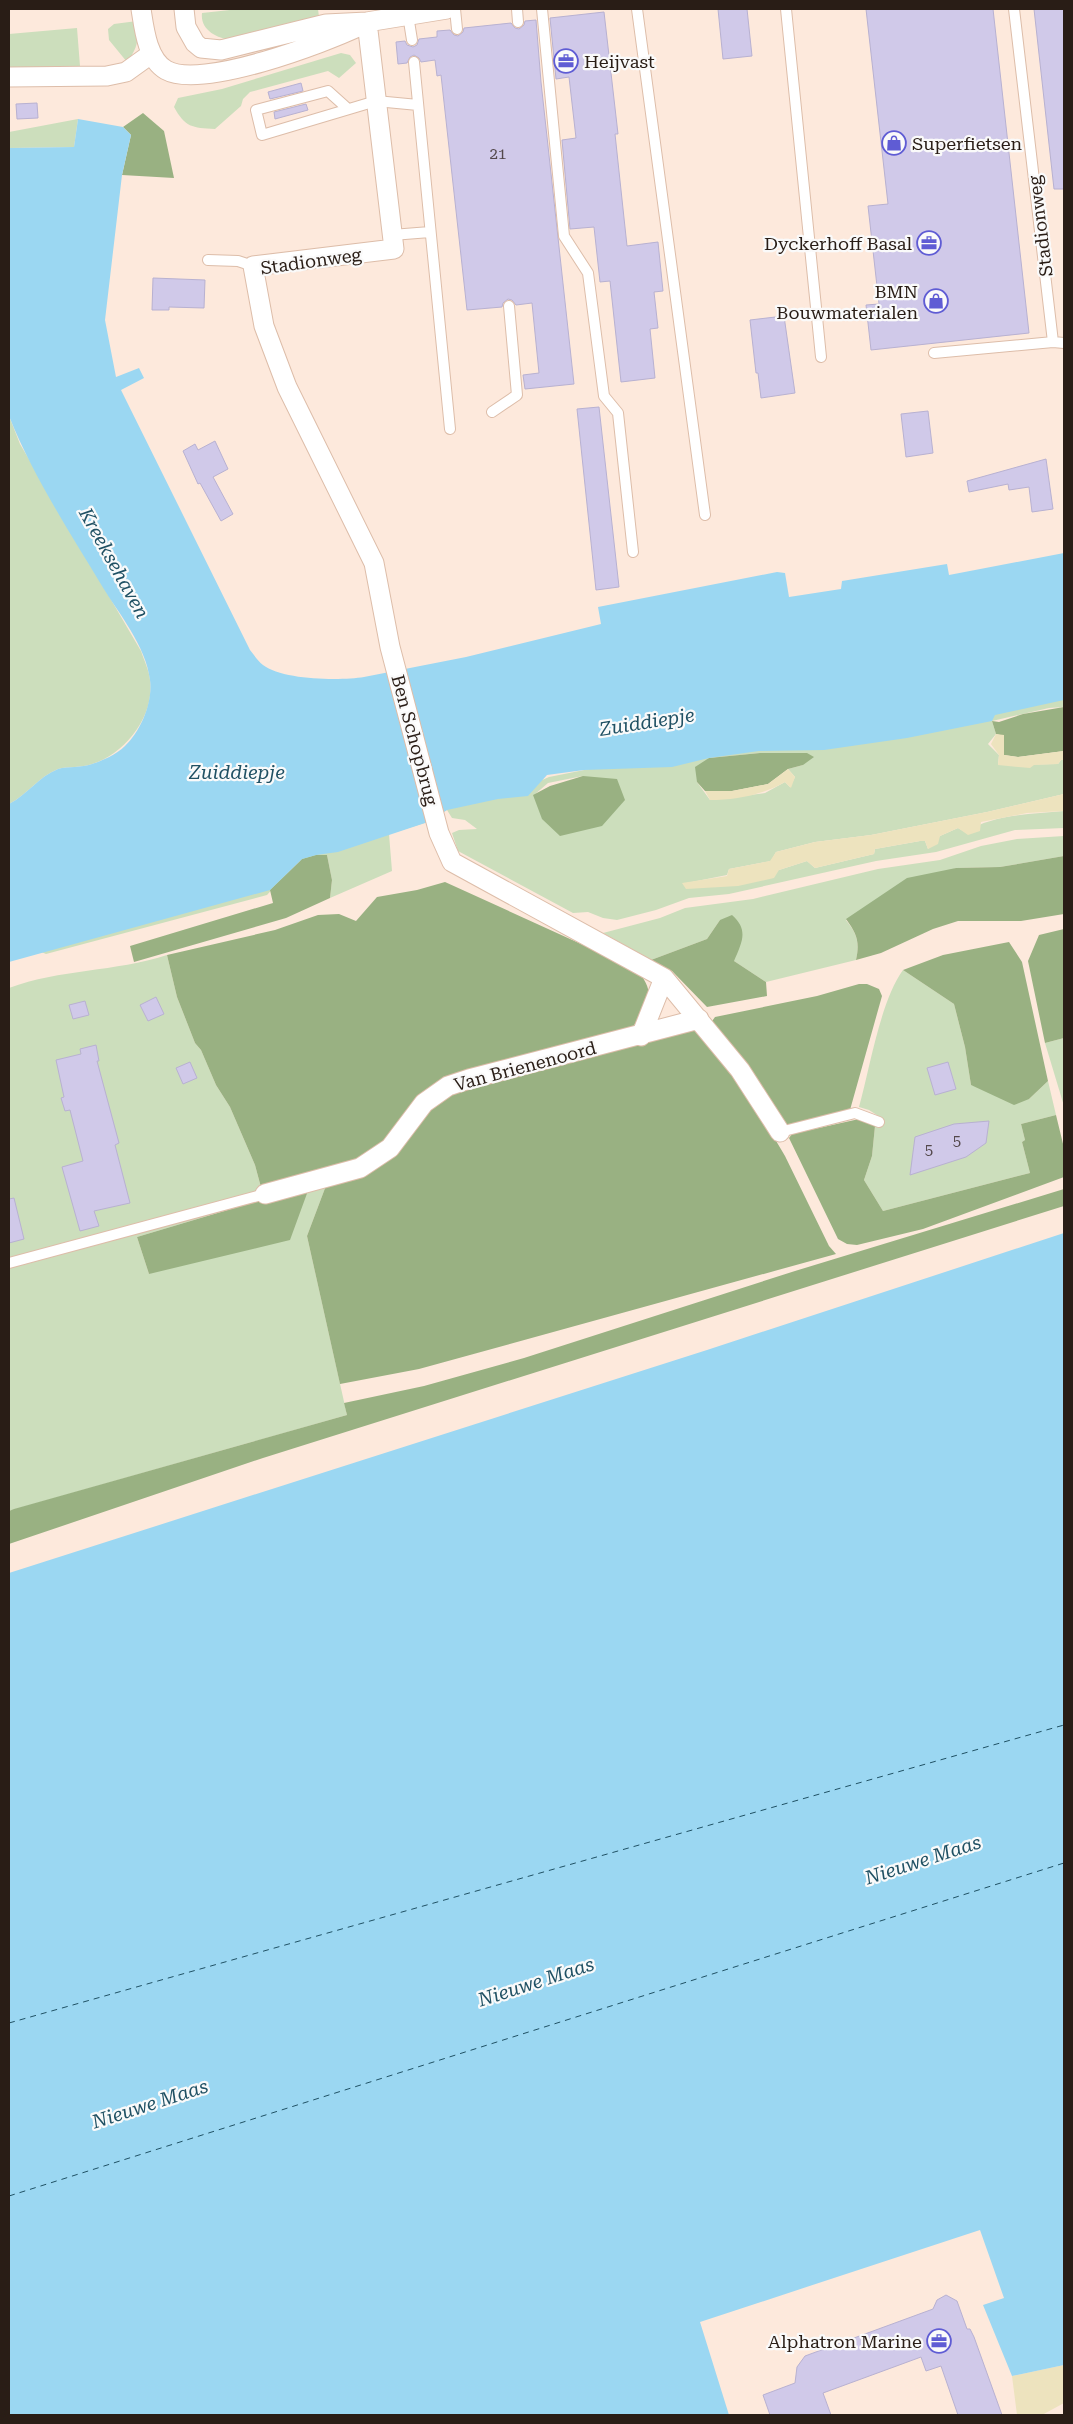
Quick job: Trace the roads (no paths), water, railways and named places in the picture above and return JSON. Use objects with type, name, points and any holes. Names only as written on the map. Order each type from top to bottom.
[{"type":"street","points":[[141,9],[151,54],[167,71],[188,75],[211,74],[248,66],[331,39],[367,22]]},
{"type":"street","points":[[184,9],[186,27],[191,36],[201,48],[209,50],[221,50],[246,45],[326,24],[367,22],[447,9]]},
{"type":"street","points":[[367,22],[392,235]]},
{"type":"street","points":[[9,77],[107,76],[126,72],[151,54]]},
{"type":"street","name":"Stadionweg","points":[[390,647],[374,563],[287,387],[264,326],[253,266],[394,249],[392,235]]},
{"type":"street","name":"Ben Schopbrug","points":[[390,647],[440,833],[452,862],[664,978]]},
{"type":"street","points":[[641,1036],[664,978],[740,1070],[780,1132]]},
{"type":"street","name":"Van Brienenoord","points":[[265,1194],[360,1168],[390,1148],[424,1103],[448,1086],[699,1019]]},
{"type":"lane","points":[[455,9],[457,29]]},
{"type":"lane","points":[[517,9],[518,22]]},
{"type":"lane","points":[[542,9],[564,236],[588,273],[604,396],[618,413],[633,552]]},
{"type":"lane","points":[[637,9],[705,515]]},
{"type":"lane","points":[[786,9],[821,357]]},
{"type":"lane","name":"Stadionweg","points":[[1014,9],[1053,342]]},
{"type":"lane","points":[[408,15],[412,40]]},
{"type":"lane","points":[[414,62],[450,429]]},
{"type":"lane","points":[[348,109],[328,92],[256,110],[262,135],[376,101],[418,105]]},
{"type":"lane","points":[[392,235],[430,232]]},
{"type":"lane","points":[[208,260],[238,262],[253,266]]},
{"type":"lane","points":[[492,412],[517,395],[509,306]]},
{"type":"lane","points":[[934,353],[1053,342],[1064,343]]},
{"type":"lane","points":[[780,1132],[854,1113],[879,1122]]},
{"type":"lane","points":[[9,1263],[265,1194]]},
{"type":"water","name":"Zuiddiepje","points":[[78,119],[123,127],[131,135],[122,175],[105,320],[116,377],[139,368],[144,378],[121,390],[250,650],[263,665],[283,674],[312,678],[341,679],[364,677],[466,657],[601,624],[598,607],[777,572],[785,573],[789,597],[841,589],[842,581],[947,564],[949,575],[1064,553],[1064,700],[995,715],[992,721],[907,738],[824,750],[759,751],[709,758],[672,767],[584,770],[547,775],[528,796],[498,799],[447,810],[428,822],[338,852],[302,859],[270,890],[9,962],[9,804],[51,772],[62,768],[96,763],[122,749],[131,740],[141,724],[150,697],[150,680],[138,643],[52,503],[29,460],[9,416],[9,148],[74,147]]},
{"type":"water","name":"Nieuwe Maas","points":[[1064,1233],[1064,2365],[1012,2376],[983,2305],[1004,2298],[980,2230],[700,2322],[729,2415],[9,2415],[9,1573],[707,1350]]},
{"type":"place","name":"Heijvast","points":[[566,61]]},
{"type":"place","name":"Superfietsen","points":[[894,143]]},
{"type":"place","name":"Dyckerhoff Basal","points":[[929,243]]},
{"type":"place","name":"BMN Bouwmaterialen","points":[[936,301]]},
{"type":"place","name":"Alphatron Marine","points":[[939,2341]]},
{"type":"water label","name":"Kreeksehaven","points":[[114,563]]}]
